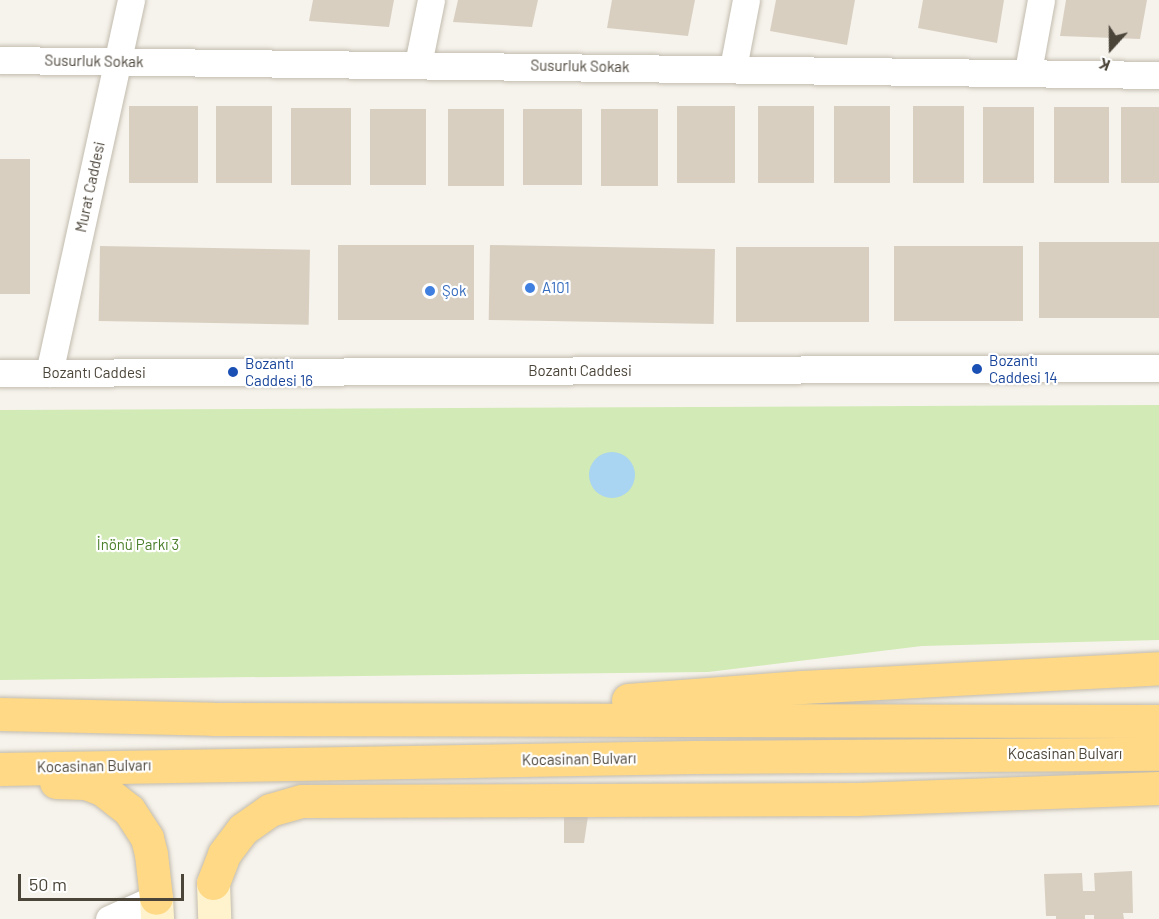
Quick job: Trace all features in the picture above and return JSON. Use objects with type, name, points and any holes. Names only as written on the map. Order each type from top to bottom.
[{"type":"highway","points":[[368,719],[802,687],[1159,668]]},
{"type":"highway","points":[[0,714],[368,719],[1159,721]]},
{"type":"highway","name":"Kocasinan Bulvarı","points":[[0,769],[705,757],[1159,754]]},
{"type":"highway","points":[[392,763],[857,799]]},
{"type":"highway","points":[[0,781],[86,783],[116,798],[134,817],[147,838],[151,854],[156,908]]},
{"type":"highway","points":[[213,883],[224,854],[243,829],[270,810],[302,801],[857,799],[1159,788]]},
{"type":"main road","points":[[213,883],[214,919]]},
{"type":"street","name":"Murat Caddesi","points":[[49,373],[131,0]]},
{"type":"street","points":[[418,64],[431,0]]},
{"type":"street","points":[[733,68],[746,0]]},
{"type":"street","points":[[1028,71],[1041,0]]},
{"type":"street","name":"Susurluk Sokak","points":[[0,60],[1028,71],[1159,75]]},
{"type":"street","name":"Bozantı Caddesi","points":[[0,373],[1159,368]]},
{"type":"street","points":[[109,919],[156,908]]},
{"type":"green space","name":"İnönü Parkı 3","points":[[1159,405],[1159,640],[922,646],[708,672],[0,680],[0,410]]},
{"type":"water","points":[[612,452],[628,459],[635,475],[628,491],[612,498],[596,491],[589,475],[596,459]]},
{"type":"building","points":[[313,0],[394,0],[389,27],[309,21]]},
{"type":"building","points":[[458,0],[538,0],[532,27],[453,22]]},
{"type":"building","points":[[612,0],[695,0],[688,36],[607,28]]},
{"type":"building","points":[[776,0],[855,0],[847,45],[770,31]]},
{"type":"building","points":[[923,0],[1004,0],[997,43],[918,28]]},
{"type":"building","points":[[1066,0],[1147,0],[1140,39],[1060,36]]},
{"type":"building","points":[[129,106],[198,106],[198,183],[129,183]]},
{"type":"building","points":[[216,106],[272,106],[272,183],[216,183]]},
{"type":"building","points":[[677,106],[735,106],[735,183],[677,183]]},
{"type":"building","points":[[758,106],[814,106],[814,183],[758,183]]},
{"type":"building","points":[[834,106],[890,106],[890,183],[834,183]]},
{"type":"building","points":[[913,106],[964,106],[964,183],[913,183]]},
{"type":"building","points":[[983,107],[1034,107],[1034,183],[983,183]]},
{"type":"building","points":[[1054,107],[1109,107],[1109,183],[1054,183]]},
{"type":"building","points":[[1121,107],[1159,107],[1159,183],[1121,183]]},
{"type":"building","points":[[291,108],[351,108],[351,185],[291,185]]},
{"type":"building","points":[[370,109],[426,109],[426,185],[370,185]]},
{"type":"building","points":[[448,109],[504,109],[504,186],[448,186]]},
{"type":"building","points":[[523,109],[582,109],[582,185],[523,185]]},
{"type":"building","points":[[601,109],[658,109],[658,186],[601,186]]},
{"type":"building","points":[[0,159],[30,159],[30,294],[0,294]]},
{"type":"building","points":[[1039,242],[1159,242],[1159,318],[1039,318]]},
{"type":"building","points":[[338,245],[474,245],[474,320],[338,320]]},
{"type":"building","points":[[490,245],[715,249],[714,324],[489,320]]},
{"type":"building","points":[[100,246],[310,250],[309,325],[99,321]]},
{"type":"building","points":[[894,246],[1023,246],[1023,321],[894,321]]},
{"type":"building","points":[[736,247],[869,247],[869,322],[736,322]]},
{"type":"building","points":[[588,816],[584,843],[564,843],[564,817]]},
{"type":"building","points":[[1132,871],[1133,913],[1123,913],[1124,919],[1094,919],[1094,915],[1085,915],[1085,919],[1056,919],[1056,916],[1046,916],[1044,874],[1082,873],[1083,891],[1095,891],[1094,873]]},
{"type":"place","name":"A101","points":[[530,288]]},
{"type":"place","name":"Şok","points":[[430,291]]},
{"type":"place","name":"Bozantı Caddesi 14","points":[[977,369]]},
{"type":"place","name":"Bozantı Caddesi 16","points":[[233,372]]}]
